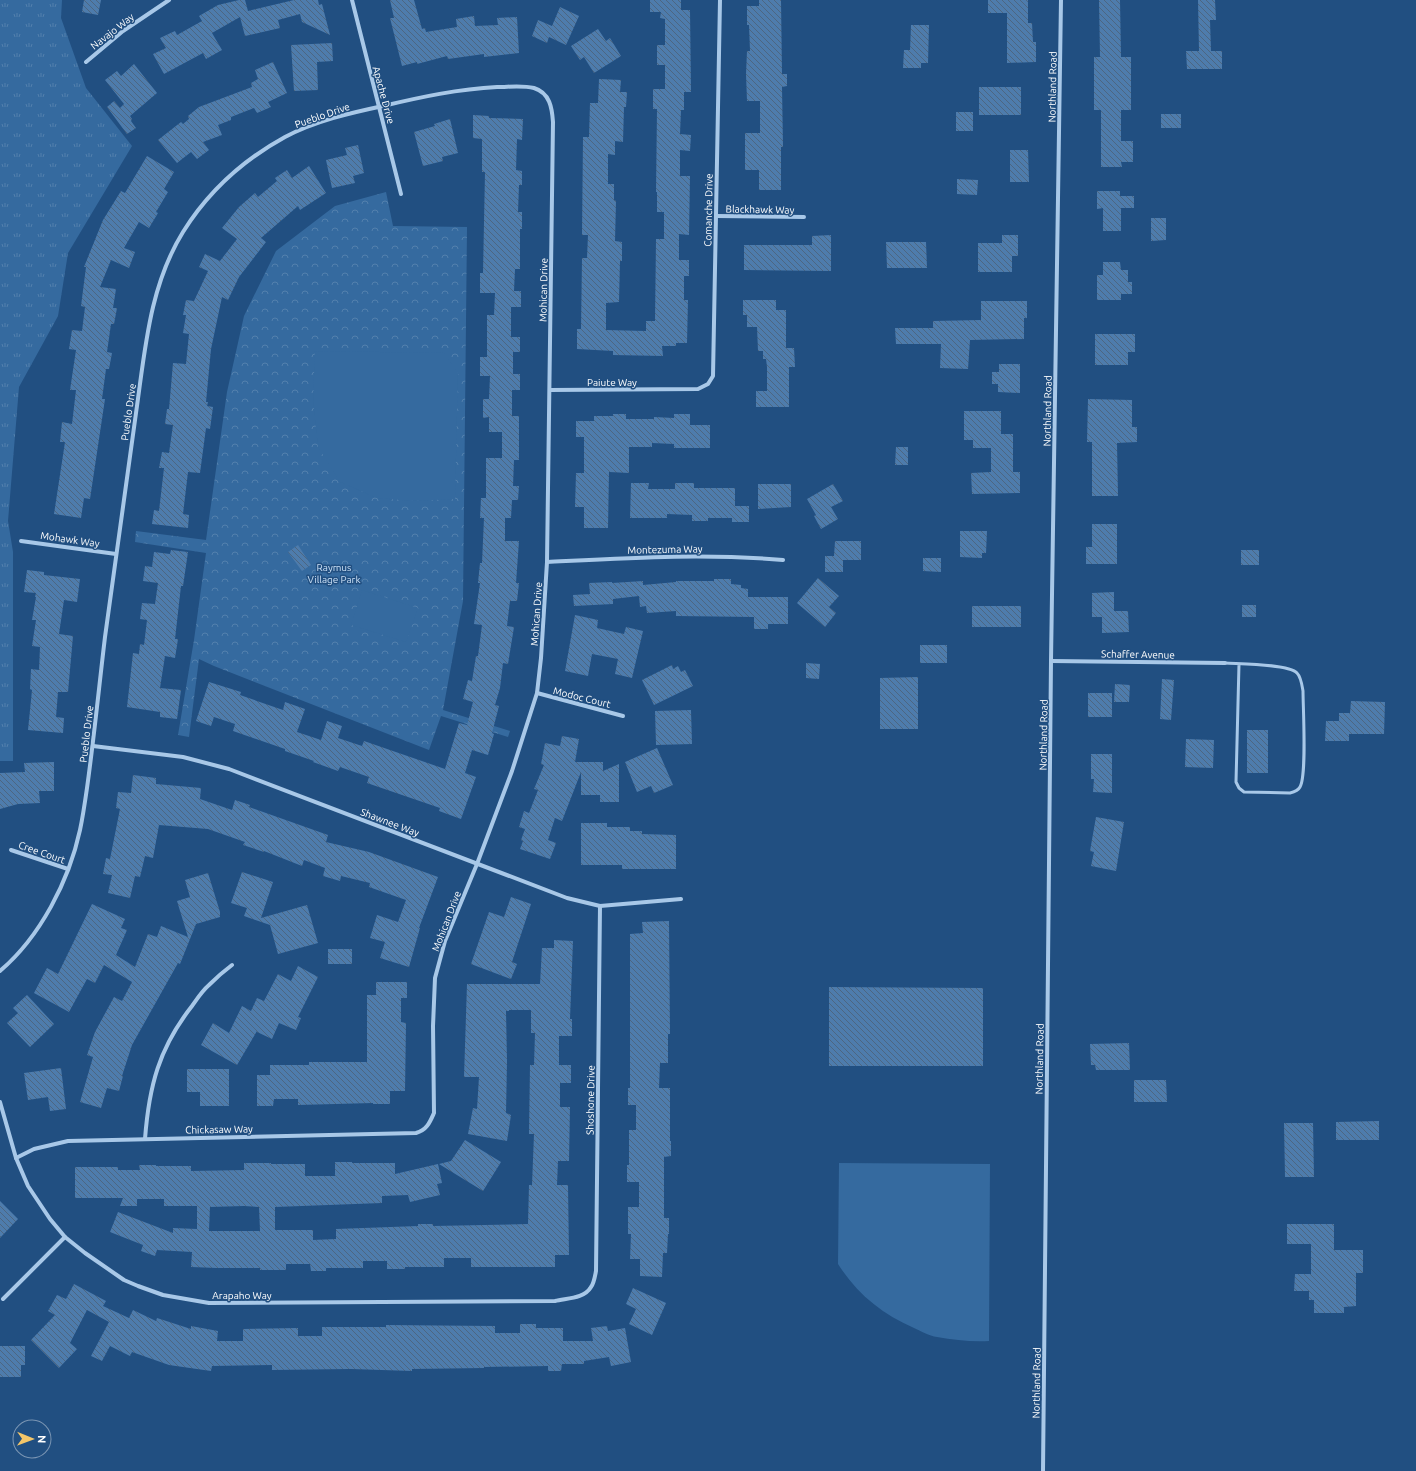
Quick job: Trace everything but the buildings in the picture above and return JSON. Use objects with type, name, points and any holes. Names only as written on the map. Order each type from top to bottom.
[{"type":"street","name":"Navajo Way","points":[[86,62],[123,31],[169,0]]},
{"type":"street","name":"Apache Drive","points":[[352,0],[401,194]]},
{"type":"street","name":"Comanche Drive","points":[[675,389],[698,389],[708,384],[713,376],[720,0]]},
{"type":"street","name":"Northland Road","points":[[1043,1471],[1051,661],[1061,0]]},
{"type":"street","name":"Pueblo Drive","points":[[0,971],[36,932],[52,906],[68,869],[80,832],[93,746],[116,554],[148,324],[164,269],[183,232],[202,205],[221,184],[253,157],[286,136],[311,125],[380,107],[458,90],[518,86],[534,88]]},
{"type":"street","name":"Mohican Drive","points":[[425,1128],[430,1123],[434,1113],[435,978],[445,941],[477,864],[512,771],[537,693],[541,658],[547,562],[553,122],[552,106],[549,99],[542,92],[534,88]]},
{"type":"street","name":"Blackhawk Way","points":[[716,216],[804,217]]},
{"type":"street","name":"Paiute Way","points":[[550,390],[675,389]]},
{"type":"street","name":"Mohawk Way","points":[[21,541],[116,554]]},
{"type":"street","name":"Montezuma Way","points":[[547,562],[654,557],[740,556],[783,560]]},
{"type":"street","name":"Schaffer Avenue","points":[[1051,661],[1225,663]]},
{"type":"street","name":"Modoc Court","points":[[537,693],[623,716]]},
{"type":"street","name":"Shawnee Way","points":[[93,746],[183,757],[229,769],[567,898],[600,906],[681,899]]},
{"type":"street","name":"Cree Court","points":[[11,850],[68,869]]},
{"type":"street","name":"Shoshone Drive","points":[[587,1292],[592,1286],[596,1271],[600,906]]},
{"type":"street","points":[[145,1139],[152,1082],[163,1051],[182,1019],[208,986],[232,965]]},
{"type":"street","name":"Arapaho Way","points":[[0,1102],[16,1158],[28,1186],[50,1219],[65,1237],[124,1280],[163,1296],[209,1303],[555,1301],[580,1296],[587,1292]]},
{"type":"street","name":"Chickasaw Way","points":[[16,1158],[34,1149],[68,1141],[416,1133],[425,1128]]},
{"type":"street","points":[[3,1299],[65,1237]]},
{"type":"lane","points":[[1225,663],[1238,664],[1286,668],[1297,673],[1302,682],[1304,774],[1300,788],[1296,792],[1244,792],[1238,788],[1236,782],[1238,664]]},
{"type":"green space","points":[[0,0],[62,0],[61,18],[86,88],[132,146],[68,253],[58,316],[19,387],[8,521],[13,552],[13,761],[0,761]]},
{"type":"green space","name":"Raymus Village Park","points":[[386,192],[393,226],[467,227],[463,601],[443,710],[510,731],[508,737],[441,716],[429,750],[199,659],[189,737],[178,735],[194,640],[206,553],[135,542],[136,531],[206,540],[227,392],[244,316],[276,251],[335,206]]},
{"type":"green space","points":[[315,351],[444,353],[458,373],[455,499],[414,501],[377,498],[340,482],[318,447],[313,402]]},
{"type":"green space","points":[[362,590],[418,608],[406,642],[351,625]]},
{"type":"green space","points":[[839,1163],[990,1164],[989,1341],[956,1340],[928,1335],[881,1310],[853,1285],[838,1264]]}]
